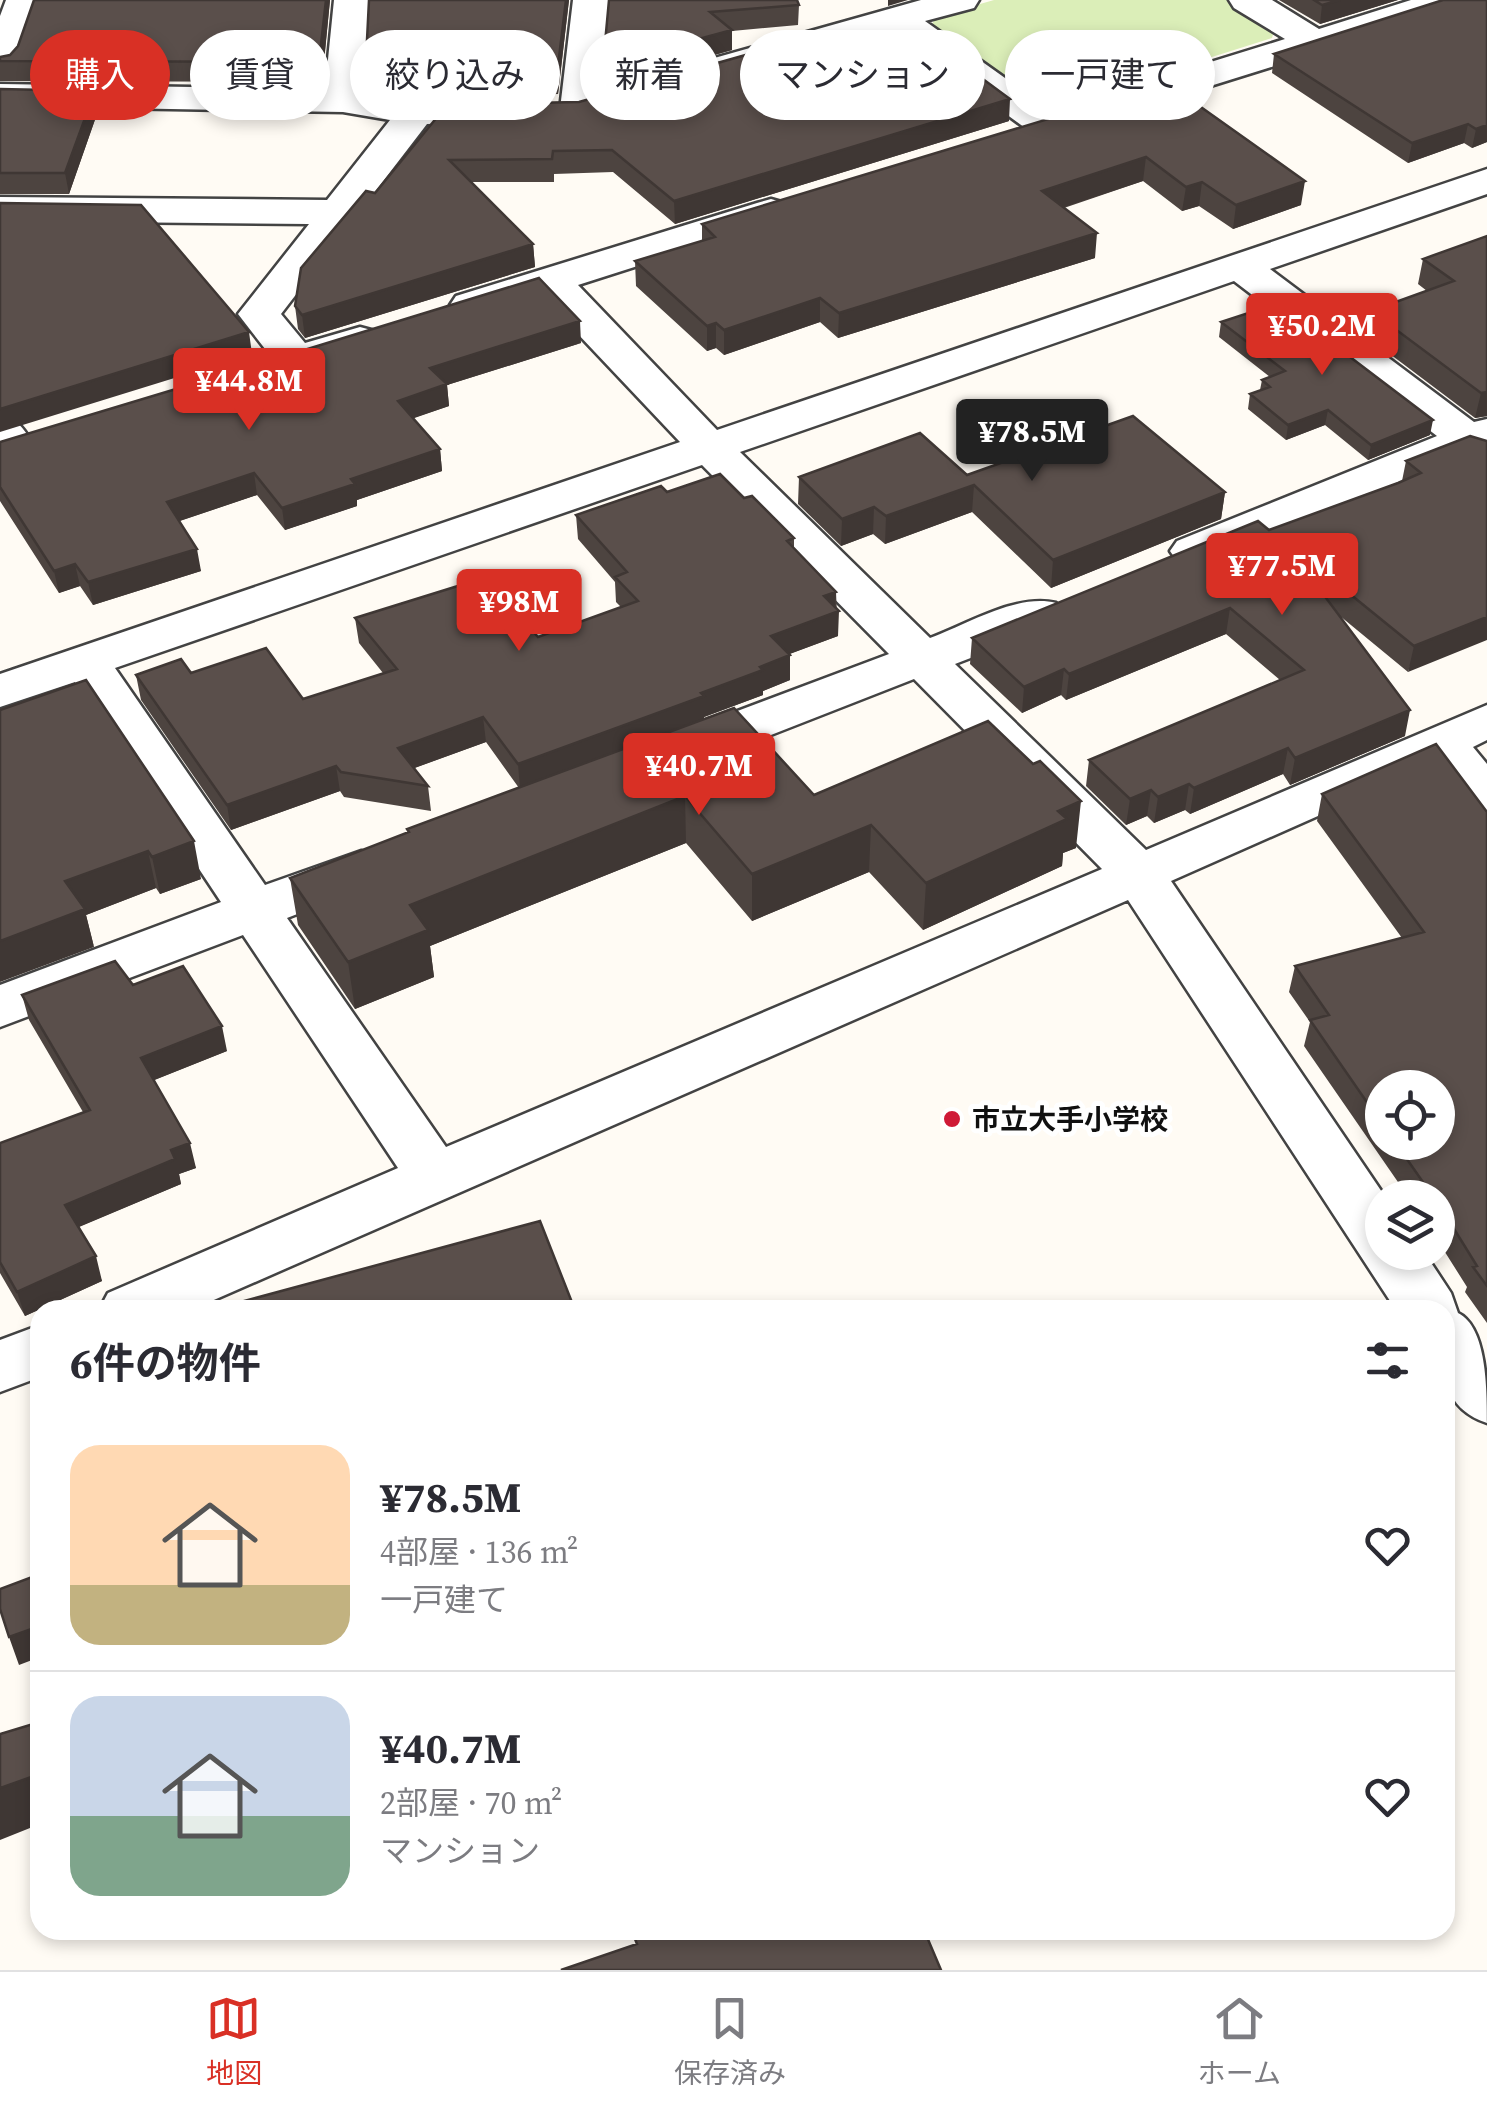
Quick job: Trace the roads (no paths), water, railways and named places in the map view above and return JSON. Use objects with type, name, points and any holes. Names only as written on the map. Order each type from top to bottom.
[{"type":"street","points":[[0,64],[24,0]]},
{"type":"street","points":[[343,102],[352,0]]},
{"type":"street","points":[[560,109],[579,109],[591,0]]},
{"type":"street","points":[[720,69],[961,0]]},
{"type":"street","points":[[1248,0],[1314,42]]},
{"type":"street","points":[[1008,137],[1448,0]]},
{"type":"street","points":[[897,18],[1046,126]]},
{"type":"street","points":[[0,96],[350,103]]},
{"type":"street","points":[[296,360],[259,314],[410,120]]},
{"type":"street","points":[[0,691],[1487,180]]},
{"type":"street","points":[[164,400],[798,203]]},
{"type":"street","points":[[0,209],[335,212]]},
{"type":"street","points":[[1240,266],[1481,441]]},
{"type":"street","points":[[550,280],[709,447],[1140,876],[1365,1214]]},
{"type":"street","points":[[1160,565],[1481,441]]},
{"type":"street","points":[[644,764],[924,661],[1087,594]]},
{"type":"street","points":[[85,661],[434,1175]]},
{"type":"street","points":[[153,1300],[434,1175],[1140,876],[1464,731],[1487,799]]},
{"type":"street","points":[[0,1007],[402,854]]},
{"type":"street","points":[[1402,1270],[1422,1300]]},
{"type":"street","points":[[1455,1349],[1487,1397]]},
{"type":"street","points":[[0,1368],[30,1354]]},
{"type":"place","name":"市立大手小学校","points":[[952,1119]]}]
